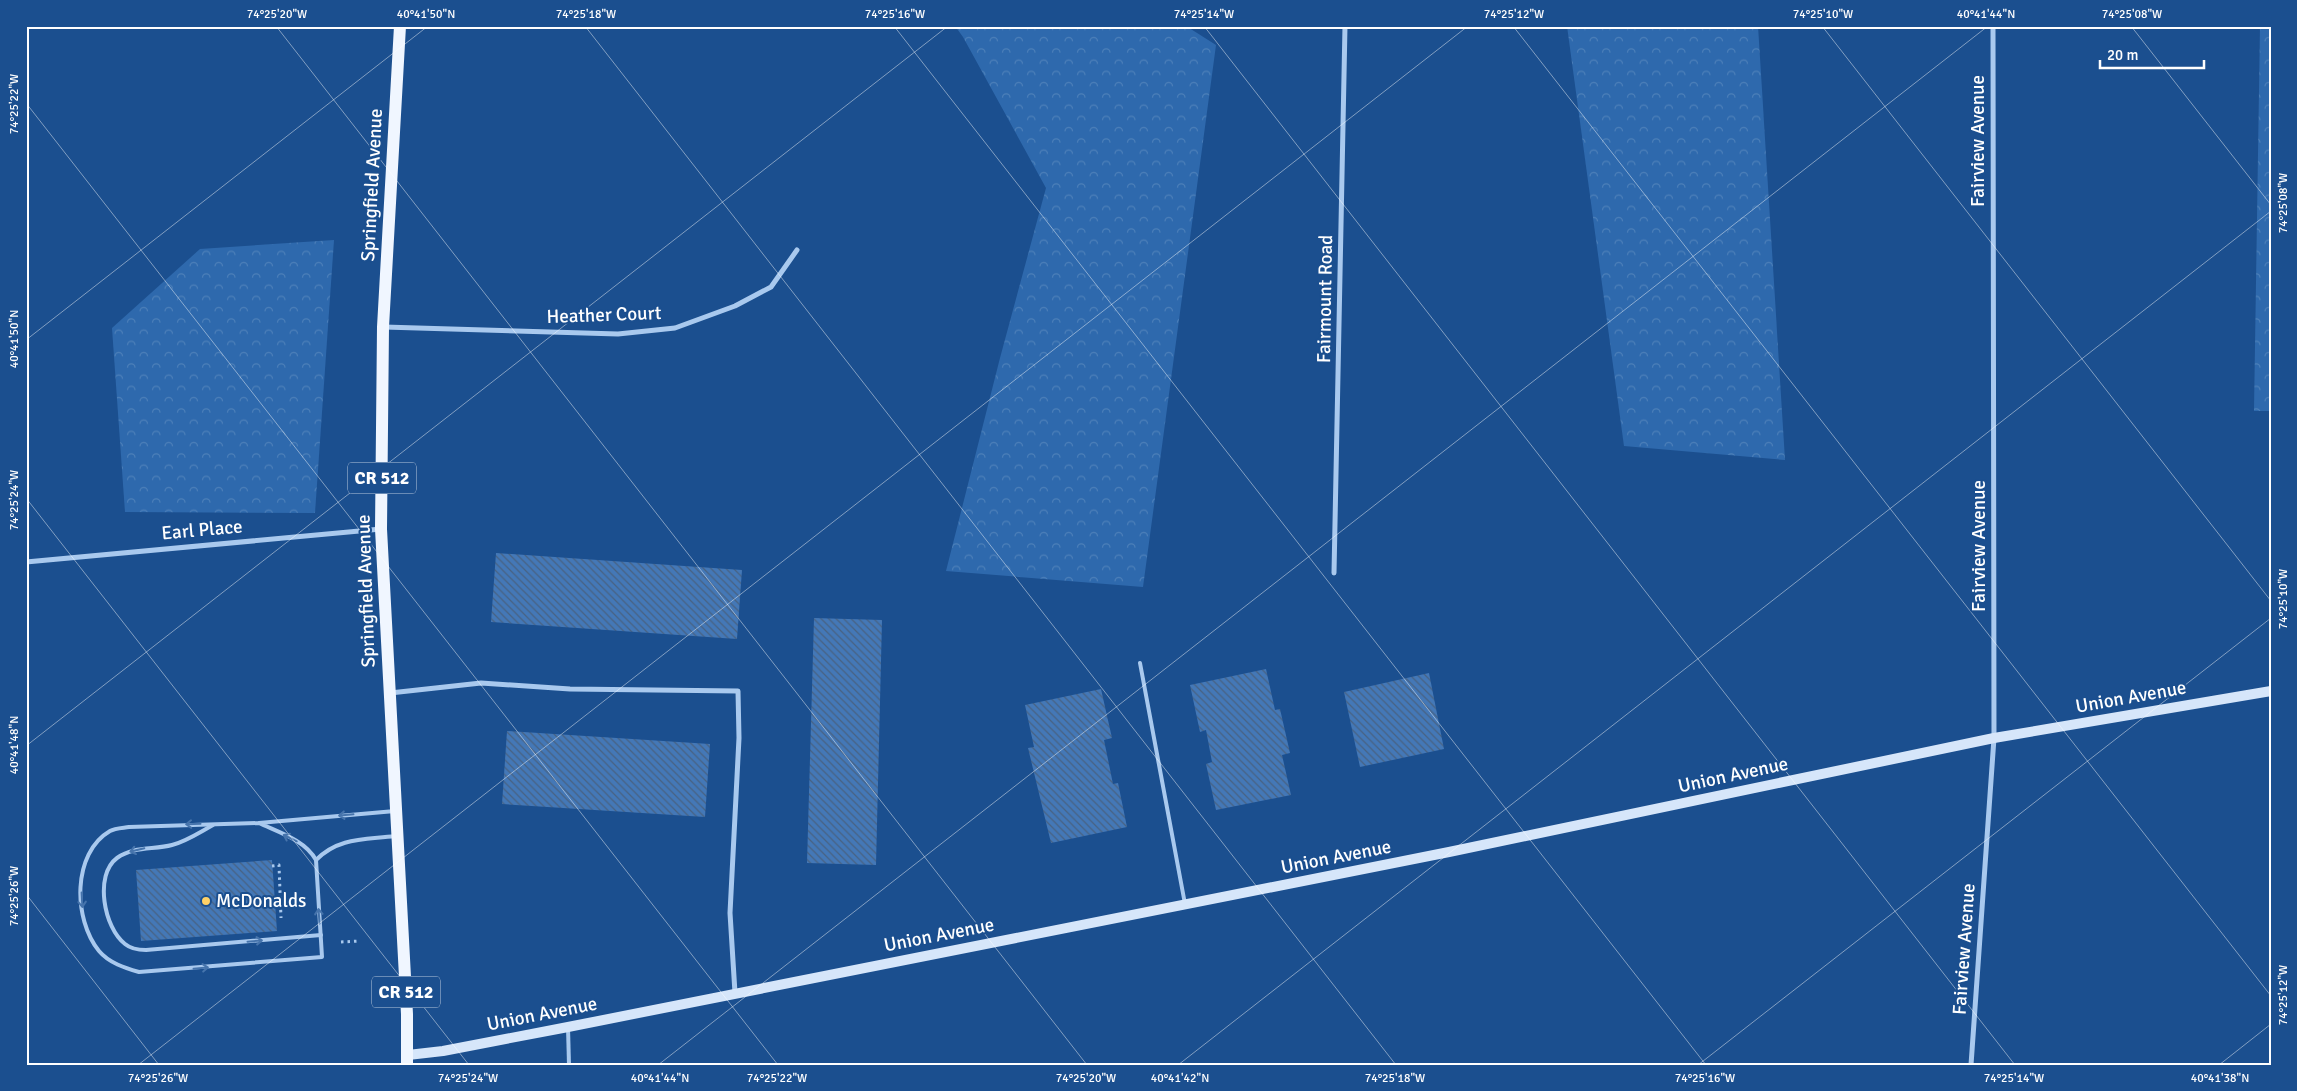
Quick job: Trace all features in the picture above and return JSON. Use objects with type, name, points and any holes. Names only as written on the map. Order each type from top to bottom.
[{"type":"main road","name":"Springfield Avenue","points":[[400,26],[384,327],[381,528],[408,1060]]},
{"type":"main road","name":"Union Avenue","points":[[408,1060],[443,1051],[1449,852],[1994,738],[2271,691]]},
{"type":"street","name":"Fairmount Road","points":[[1334,573],[1345,26]]},
{"type":"street","name":"Fairview Avenue","points":[[1971,1065],[1994,738],[1992,26]]},
{"type":"street","name":"Heather Court","points":[[384,327],[618,334],[675,328],[735,306],[771,287],[797,250]]},
{"type":"street","name":"Earl Place","points":[[26,562],[381,528]]},
{"type":"street","points":[[389,693],[482,683],[570,689],[738,691],[740,738],[730,913],[735,993]]},
{"type":"lane","points":[[1140,663],[1185,905]]},
{"type":"lane","points":[[259,823],[302,844],[312,853],[316,860],[322,957],[160,972],[139,972],[121,967],[100,952],[90,937],[82,901],[84,863],[91,850],[112,830],[259,823],[395,811]]},
{"type":"lane","points":[[215,824],[185,841],[171,845],[137,849],[116,859],[108,868],[104,883],[107,917],[109,925],[116,935],[125,944],[135,949],[146,950],[321,935]]},
{"type":"lane","points":[[316,860],[326,851],[342,842],[396,836]]},
{"type":"lane","points":[[568,1027],[569,1065]]},
{"type":"path","points":[[272,866],[279,865],[281,920],[286,922]]},
{"type":"path","points":[[341,942],[359,941]]},
{"type":"green space","points":[[955,26],[1186,26],[1216,45],[1143,587],[946,571],[1000,358],[1046,188],[963,37]]},
{"type":"green space","points":[[1567,26],[1758,26],[1785,460],[1624,446]]},
{"type":"green space","points":[[2260,26],[2271,26],[2271,411],[2254,411]]},
{"type":"green space","points":[[334,240],[315,513],[125,512],[112,328],[200,249]]},
{"type":"building","points":[[496,553],[742,570],[737,639],[491,622]]},
{"type":"building","points":[[814,618],[882,620],[876,865],[807,863]]},
{"type":"building","points":[[1266,669],[1275,710],[1280,709],[1290,753],[1282,755],[1291,795],[1216,810],[1206,764],[1212,762],[1206,730],[1200,732],[1190,685]]},
{"type":"building","points":[[1429,673],[1444,749],[1360,767],[1344,692]]},
{"type":"building","points":[[1101,689],[1112,738],[1104,740],[1113,784],[1118,783],[1127,827],[1051,843],[1028,748],[1034,747],[1025,705]]},
{"type":"building","points":[[507,731],[710,744],[705,817],[502,804]]},
{"type":"building","name":"McDonalds","points":[[272,860],[277,931],[141,941],[136,870]]},
{"type":"place","name":"McDonalds","points":[[206,901]]}]
